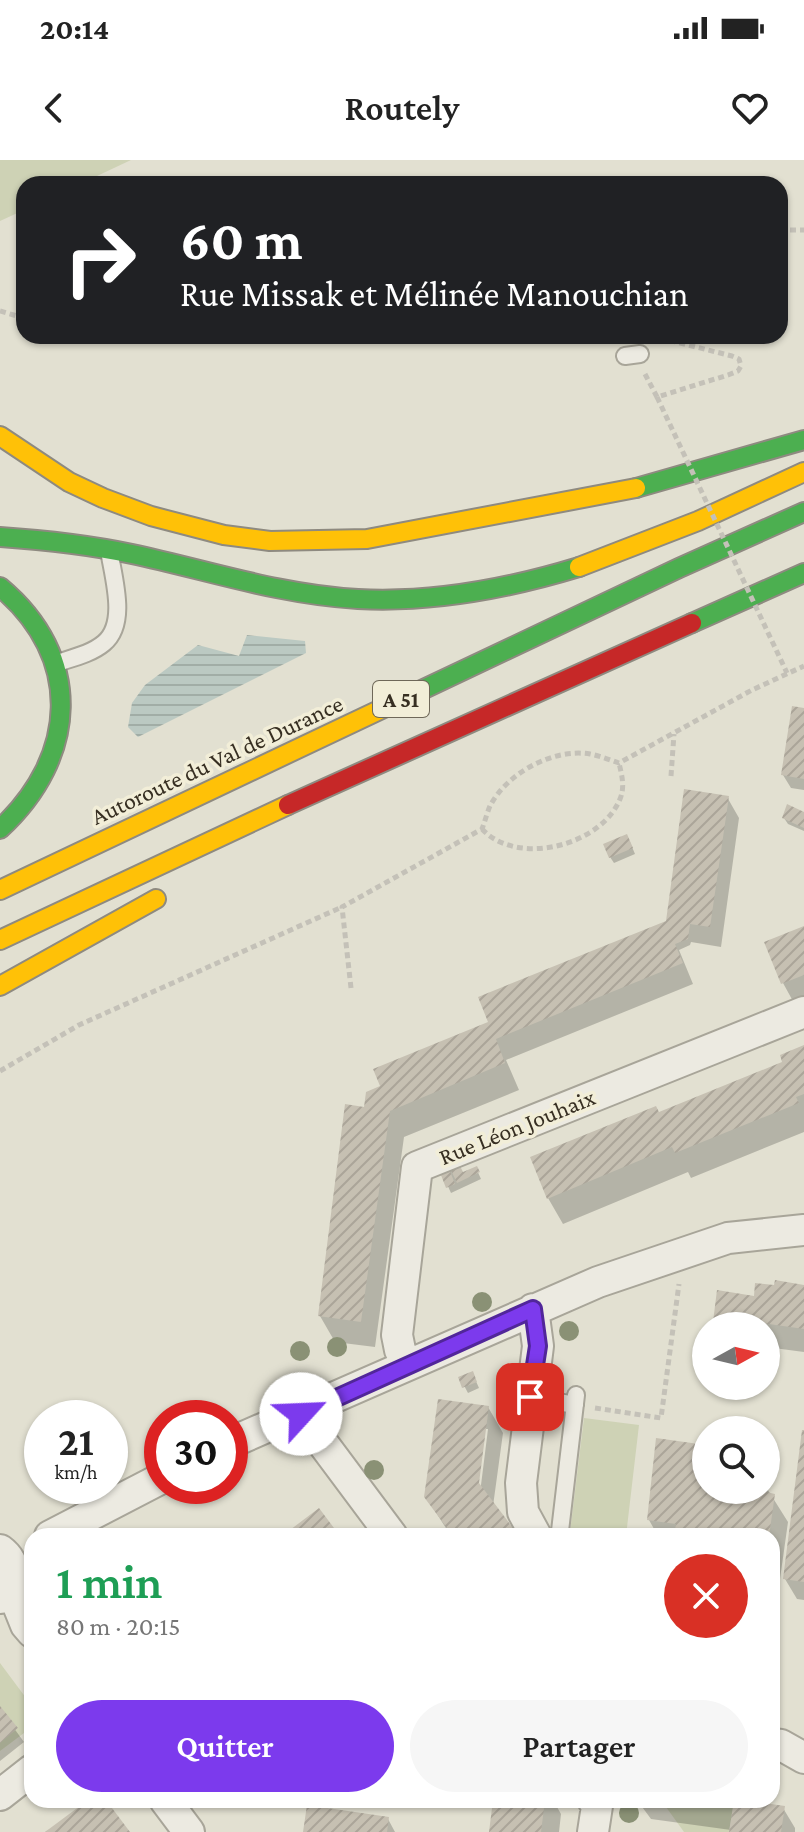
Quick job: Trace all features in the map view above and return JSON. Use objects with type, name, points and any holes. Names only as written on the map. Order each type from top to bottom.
[{"type":"highway","points":[[0,436],[41,464],[103,498],[151,516],[224,535],[270,541],[317,541],[408,533],[629,490],[804,440]]},
{"type":"highway","points":[[0,537],[109,550],[284,589],[361,599],[477,593],[571,571],[615,555],[693,525],[804,472]]},
{"type":"highway","name":"Autoroute du Val de Durance","points":[[0,890],[679,568],[804,512]]},
{"type":"highway","name":"A 51","points":[[0,940],[390,757],[804,573]]},
{"type":"highway","points":[[0,587],[30,614],[42,631],[55,664],[61,722],[57,744],[35,792],[0,829]]},
{"type":"highway","points":[[363,791],[599,663]]},
{"type":"highway","points":[[0,986],[178,887]]},
{"type":"street","name":"Rue Léon Jouhaix","points":[[407,1364],[397,1335],[417,1167],[804,1012]]},
{"type":"street","points":[[248,1436],[598,1282],[728,1238],[804,1230]]},
{"type":"street","points":[[533,1309],[538,1346],[521,1483],[539,1527]]},
{"type":"street","points":[[301,1414],[386,1528]]},
{"type":"street","points":[[65,1528],[144,1487]]},
{"type":"street","points":[[13,1550],[14,1577],[4,1598],[24,1623]]},
{"type":"street","points":[[780,1745],[804,1758]]},
{"type":"street","points":[[0,1795],[24,1776]]},
{"type":"street","points":[[171,1808],[189,1832]]},
{"type":"street","points":[[593,1832],[597,1808]]},
{"type":"lane","points":[[55,664],[103,644],[115,628],[117,611],[109,550]]},
{"type":"lane","points":[[530,1397],[575,1400],[539,1527]]},
{"type":"path","points":[[657,397],[728,375],[738,371],[741,366],[739,359],[732,356],[684,344]]},
{"type":"path","points":[[644,372],[787,673]]},
{"type":"path","points":[[0,1071],[79,1025],[342,907],[482,829],[490,806],[503,787],[534,765],[568,754],[590,754],[619,763],[804,666]]},
{"type":"path","points":[[671,776],[674,734]]},
{"type":"path","points":[[482,829],[500,843],[518,848],[555,848],[580,837],[612,814],[621,798],[624,782],[619,763]]},
{"type":"path","points":[[342,907],[351,988]]},
{"type":"path","points":[[575,1400],[661,1418],[679,1283]]},
{"type":"green space","points":[[0,160],[131,160],[97,176],[16,176],[16,214],[0,221]]},
{"type":"green space","points":[[584,1418],[639,1425],[627,1528],[570,1528]]},
{"type":"green space","points":[[0,1663],[24,1695],[24,1733],[0,1751]]},
{"type":"green space","points":[[667,1808],[733,1808],[729,1832],[684,1832]]},
{"type":"shaded area","points":[[247,635],[305,641],[306,653],[138,737],[128,727],[132,703],[145,685],[198,645],[239,656]]},
{"type":"building","points":[[792,706],[804,708],[804,779],[781,775]]},
{"type":"building","points":[[684,789],[729,796],[710,927],[690,924],[688,939],[675,944],[683,963],[496,1039],[505,1063],[390,1111],[361,1322],[318,1316],[345,1104],[364,1107],[366,1092],[380,1086],[373,1069],[488,1022],[478,997],[666,921]]},
{"type":"building","points":[[787,804],[804,812],[804,828],[782,818]]},
{"type":"building","points":[[627,834],[633,848],[609,858],[603,844]]},
{"type":"building","points":[[804,926],[804,975],[781,984],[764,942]]},
{"type":"building","points":[[804,1045],[804,1094],[796,1097],[799,1103],[675,1153],[672,1147],[547,1199],[530,1157],[656,1106],[659,1112],[782,1062],[780,1055]]},
{"type":"building","points":[[459,1164],[463,1172],[477,1166],[480,1172],[457,1183],[450,1168]]},
{"type":"building","points":[[448,1166],[455,1184],[446,1188],[439,1170]]},
{"type":"building","points":[[775,1280],[804,1285],[804,1329],[780,1326],[780,1312],[714,1312],[717,1290],[754,1296],[755,1283],[774,1285]]},
{"type":"building","points":[[473,1371],[477,1382],[462,1388],[458,1377]]},
{"type":"building","points":[[438,1399],[489,1406],[479,1483],[513,1528],[447,1528],[424,1497]]},
{"type":"building","points":[[804,1430],[804,1582],[783,1579]]},
{"type":"building","points":[[656,1438],[692,1443],[692,1504],[774,1504],[770,1528],[675,1528],[676,1524],[647,1520]]},
{"type":"building","points":[[319,1508],[334,1528],[293,1528]]},
{"type":"building","points":[[0,1706],[18,1728],[0,1743]]},
{"type":"building","points":[[785,1806],[781,1832],[729,1832],[733,1808]]},
{"type":"building","points":[[77,1808],[112,1808],[130,1832],[45,1832]]},
{"type":"building","points":[[307,1808],[389,1817],[387,1832],[303,1832]]},
{"type":"building","points":[[492,1808],[544,1808],[541,1832],[489,1832]]},
{"type":"traffic: fast","points":[[636,488],[804,440]]},
{"type":"traffic: fast","points":[[390,705],[804,512]]},
{"type":"traffic: fast","points":[[0,537],[99,548],[301,593],[358,599],[414,599],[470,593],[579,567]]},
{"type":"traffic: fast","points":[[692,623],[804,573]]},
{"type":"traffic: fast","points":[[0,587],[27,615],[46,644],[57,675],[61,707],[56,739],[45,771],[26,801],[0,829]]},
{"type":"traffic: slow","points":[[0,436],[69,482],[103,498],[151,516],[224,535],[270,541],[367,539],[636,488]]},
{"type":"traffic: slow","points":[[579,567],[698,521],[804,472]]},
{"type":"traffic: slow","points":[[0,890],[390,705]]},
{"type":"traffic: slow","points":[[0,940],[288,805]]},
{"type":"traffic: slow","points":[[0,986],[156,899]]},
{"type":"traffic: jam","points":[[288,805],[692,623]]},
{"type":"route","points":[[301,1414],[533,1309],[538,1346],[530,1397]]}]
